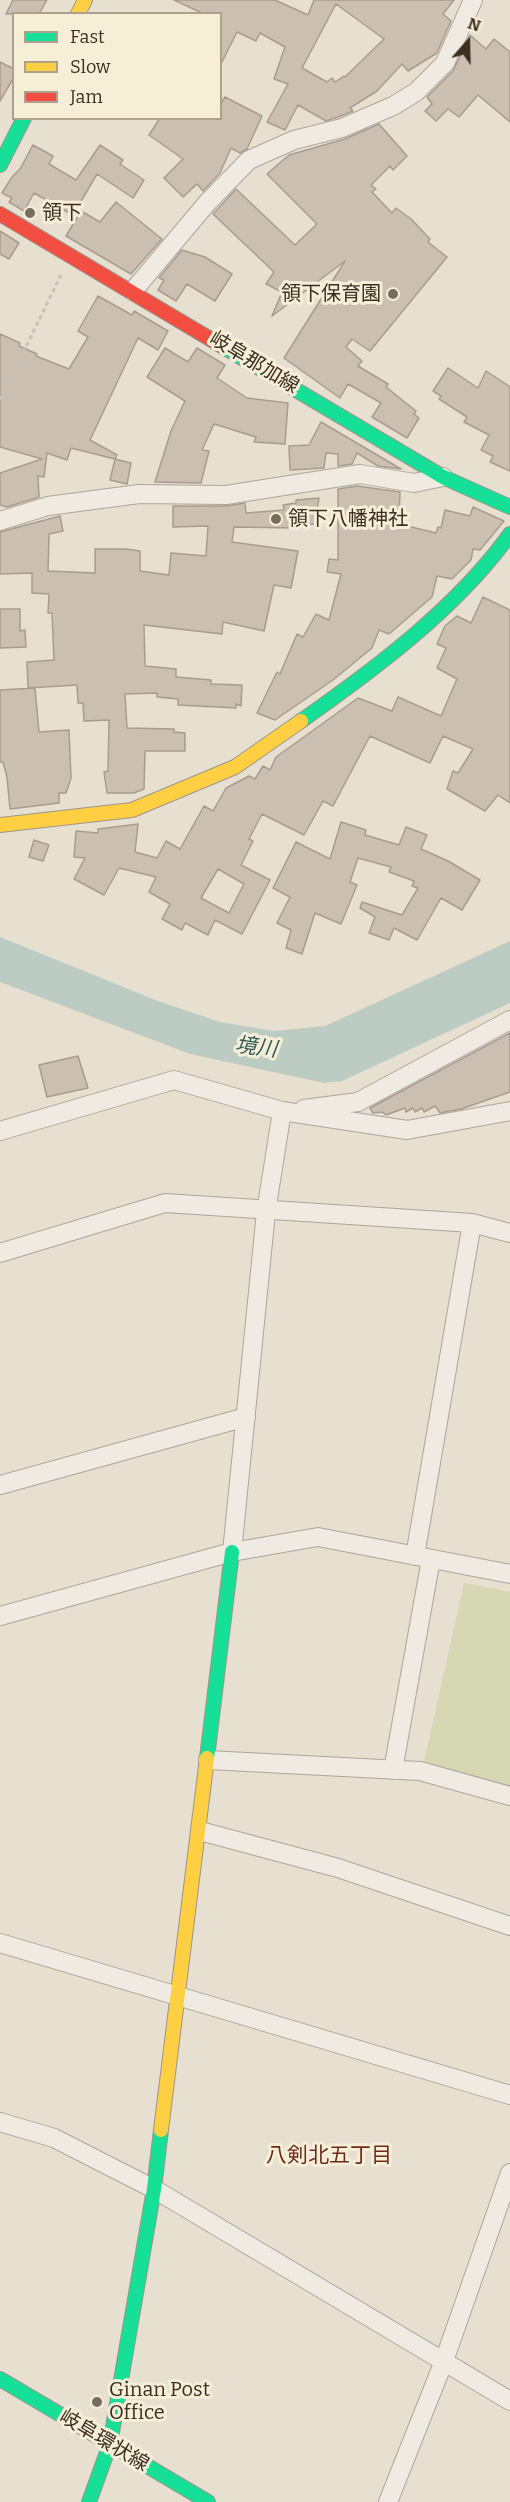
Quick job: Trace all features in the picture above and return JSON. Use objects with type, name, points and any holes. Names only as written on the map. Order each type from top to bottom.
[{"type":"street","points":[[133,291],[207,203],[249,160],[294,140],[342,128],[393,106],[416,92],[446,63],[473,0]]},
{"type":"street","points":[[0,165],[23,120]]},
{"type":"street","name":"岐阜那加線","points":[[0,214],[443,477],[510,507]]},
{"type":"street","points":[[0,521],[48,506],[139,494],[226,495],[360,474],[414,483],[443,477]]},
{"type":"street","points":[[0,825],[132,810],[236,767],[342,692],[422,626],[456,597],[492,559],[510,534]]},
{"type":"street","points":[[282,1112],[358,1102],[510,1020]]},
{"type":"street","points":[[0,1131],[174,1080],[282,1112],[407,1130],[510,1111]]},
{"type":"street","points":[[89,2502],[110,2444],[154,2189],[200,1831],[232,1552],[266,1212],[282,1112]]},
{"type":"street","points":[[0,1253],[165,1203],[266,1212],[472,1223],[510,1233]]},
{"type":"street","points":[[393,1770],[472,1223]]},
{"type":"street","points":[[0,1485],[246,1417]]},
{"type":"street","points":[[0,1616],[232,1552],[318,1537],[510,1574]]},
{"type":"street","points":[[208,1760],[420,1771],[510,1796]]},
{"type":"street","points":[[200,1831],[338,1868],[510,1926]]},
{"type":"street","points":[[0,1943],[510,2095]]},
{"type":"street","points":[[0,2122],[54,2138],[154,2189],[510,2401]]},
{"type":"street","points":[[388,2502],[444,2361],[510,2173]]},
{"type":"street","name":"岐阜環状線","points":[[0,2379],[208,2502]]},
{"type":"path","points":[[0,400],[71,255]]},
{"type":"green space","points":[[464,1583],[510,1592],[510,1790],[423,1766]]},
{"type":"water","name":"境川","points":[[0,937],[158,1001],[220,1022],[274,1031],[325,1026],[510,941],[510,1003],[342,1081],[324,1083],[190,1054],[0,982]]},
{"type":"building","points":[[13,0],[47,0],[40,12],[6,14]]},
{"type":"building","points":[[174,0],[275,0],[308,15],[314,0],[454,0],[443,14],[451,21],[437,53],[408,71],[402,64],[377,91],[350,108],[353,111],[338,117],[326,121],[298,105],[285,130],[267,122],[288,84],[274,79],[285,47],[260,33],[256,41],[237,32],[222,62],[222,12],[200,12]],"holes":[[[336,4],[384,39],[345,77],[335,82],[332,78],[327,82],[302,68]]]},
{"type":"building","points":[[470,35],[486,49],[494,39],[510,52],[510,122],[478,95],[459,117],[448,109],[436,121],[425,111],[432,104],[427,97],[453,71]]},
{"type":"building","points":[[0,62],[12,68],[12,80],[0,101]]},
{"type":"building","points":[[225,97],[262,116],[247,149],[240,153],[231,148],[220,173],[203,191],[197,184],[183,197],[164,178],[183,159],[149,135],[159,120],[222,120],[222,102]]},
{"type":"building","points":[[379,124],[407,156],[393,170],[390,166],[371,185],[376,189],[372,192],[392,213],[396,208],[411,219],[430,239],[428,242],[447,257],[370,351],[352,339],[346,347],[362,361],[358,366],[388,384],[386,387],[416,411],[414,414],[419,418],[407,438],[372,417],[381,403],[348,384],[340,398],[284,358],[345,261],[272,316],[282,292],[266,284],[274,272],[213,214],[236,189],[295,245],[317,224],[267,174],[289,155],[345,139]]},
{"type":"building","points":[[33,145],[53,156],[49,164],[76,180],[100,145],[123,160],[120,164],[144,180],[133,198],[97,174],[73,215],[34,193],[24,211],[9,202],[12,198],[2,193],[20,169]]},
{"type":"building","points":[[116,202],[162,239],[131,274],[66,236],[81,211],[100,222]]},
{"type":"building","points":[[0,231],[19,243],[9,259],[0,254]]},
{"type":"building","points":[[182,250],[205,257],[232,274],[215,301],[187,284],[176,301],[158,290],[164,280],[159,278]]},
{"type":"building","points":[[98,296],[132,315],[134,311],[168,331],[158,350],[138,338],[90,440],[117,455],[115,459],[71,448],[67,460],[47,453],[44,477],[38,476],[39,497],[7,507],[0,505],[0,473],[42,459],[0,447],[0,334],[20,343],[19,346],[37,354],[36,356],[69,369],[88,337],[78,331]]},
{"type":"building","points":[[165,348],[188,362],[197,348],[225,365],[217,378],[247,398],[288,403],[285,444],[254,442],[256,437],[214,424],[202,450],[209,451],[201,483],[155,482],[171,431],[185,401],[147,377]]},
{"type":"building","points":[[448,368],[478,388],[486,371],[510,387],[510,471],[490,462],[493,456],[481,450],[489,435],[464,422],[467,417],[439,399],[441,396],[433,391]]},
{"type":"building","points":[[321,422],[401,469],[378,466],[357,453],[352,464],[338,466],[338,454],[326,453],[324,468],[290,470],[289,446],[309,445]]},
{"type":"building","points":[[115,459],[131,463],[127,484],[110,480]]},
{"type":"building","points":[[357,486],[400,492],[399,524],[436,533],[438,527],[441,528],[445,510],[470,516],[473,507],[504,521],[480,550],[473,549],[471,560],[452,579],[437,576],[432,597],[389,634],[379,630],[372,648],[333,680],[275,720],[257,713],[277,672],[280,674],[297,634],[303,637],[316,614],[329,620],[341,574],[327,572],[329,559],[338,560],[338,489]]},
{"type":"building","points":[[319,498],[315,524],[295,525],[295,528],[234,527],[232,542],[298,551],[291,588],[274,585],[264,631],[223,622],[222,634],[144,625],[145,666],[176,669],[176,677],[211,680],[211,684],[242,685],[241,706],[236,704],[236,708],[178,705],[178,699],[157,697],[157,693],[125,694],[127,728],[174,729],[174,732],[185,733],[185,751],[145,751],[144,789],[134,793],[107,793],[104,772],[108,771],[109,720],[84,721],[83,703],[78,703],[77,685],[28,688],[27,662],[54,660],[52,613],[48,613],[49,594],[32,593],[32,573],[0,574],[0,532],[60,516],[63,531],[49,534],[48,571],[95,573],[95,549],[126,549],[140,551],[140,571],[169,575],[171,553],[206,556],[208,526],[173,527],[173,506],[226,506],[245,503],[246,513],[284,510],[283,505],[296,503],[296,500]]},
{"type":"building","points":[[483,597],[510,610],[510,803],[498,795],[485,811],[447,789],[453,771],[458,773],[473,749],[443,736],[430,763],[370,736],[333,806],[323,801],[304,835],[262,814],[249,839],[253,841],[241,865],[270,880],[242,934],[215,920],[208,935],[185,923],[182,930],[162,919],[170,904],[149,892],[156,877],[119,868],[104,895],[74,879],[85,858],[74,857],[76,831],[98,833],[98,829],[138,824],[135,852],[157,858],[166,841],[180,849],[204,806],[213,811],[226,788],[249,776],[255,779],[263,766],[270,770],[276,757],[358,698],[392,711],[398,697],[441,716],[457,679],[437,668],[446,648],[437,644],[445,626],[457,616],[471,623]],"holes":[[[218,869],[244,884],[229,913],[201,898]]]},
{"type":"building","points":[[0,609],[20,609],[20,631],[25,630],[26,647],[0,648]]},
{"type":"building","points":[[35,688],[39,732],[69,730],[71,778],[66,793],[59,793],[59,803],[10,809],[7,777],[3,762],[0,762],[0,690]]},
{"type":"building","points":[[341,822],[366,830],[365,835],[399,845],[406,827],[427,835],[421,849],[448,861],[480,880],[462,910],[441,898],[417,940],[394,928],[389,940],[369,933],[375,917],[360,908],[362,902],[402,915],[418,888],[412,886],[414,881],[389,872],[391,867],[358,858],[350,882],[357,885],[341,924],[315,913],[302,954],[286,948],[291,930],[277,923],[290,897],[273,888],[296,842],[330,859]]},
{"type":"building","points":[[34,840],[49,845],[43,861],[29,857]]},
{"type":"building","points":[[510,1033],[510,1092],[461,1109],[440,1113],[435,1106],[424,1112],[422,1108],[415,1112],[413,1108],[406,1112],[405,1108],[386,1115],[382,1112],[373,1113],[370,1108]]},
{"type":"building","points":[[78,1056],[88,1088],[47,1097],[39,1065]]},
{"type":"traffic: fast","points":[[0,165],[23,120]]},
{"type":"traffic: fast","points":[[222,346],[443,477],[510,507]]},
{"type":"traffic: fast","points":[[301,721],[386,658],[440,612],[489,561],[510,534]]},
{"type":"traffic: fast","points":[[207,1758],[232,1552]]},
{"type":"traffic: fast","points":[[89,2502],[110,2444],[154,2189],[161,2130]]},
{"type":"traffic: fast","points":[[0,2379],[208,2502]]},
{"type":"traffic: slow","points":[[79,12],[85,0]]},
{"type":"traffic: slow","points":[[0,825],[132,810],[235,767],[301,721]]},
{"type":"traffic: slow","points":[[161,2130],[207,1758]]},
{"type":"traffic: jam","points":[[0,214],[222,346]]},
{"type":"place","name":"領下","points":[[30,213]]},
{"type":"place","name":"領下保育園","points":[[393,294]]},
{"type":"place","name":"領下八幡神社","points":[[276,519]]},
{"type":"place","name":"Ginan Post Office","points":[[97,2402]]},
{"type":"district","name":"八剣北五丁目","points":[[329,2156]]}]
